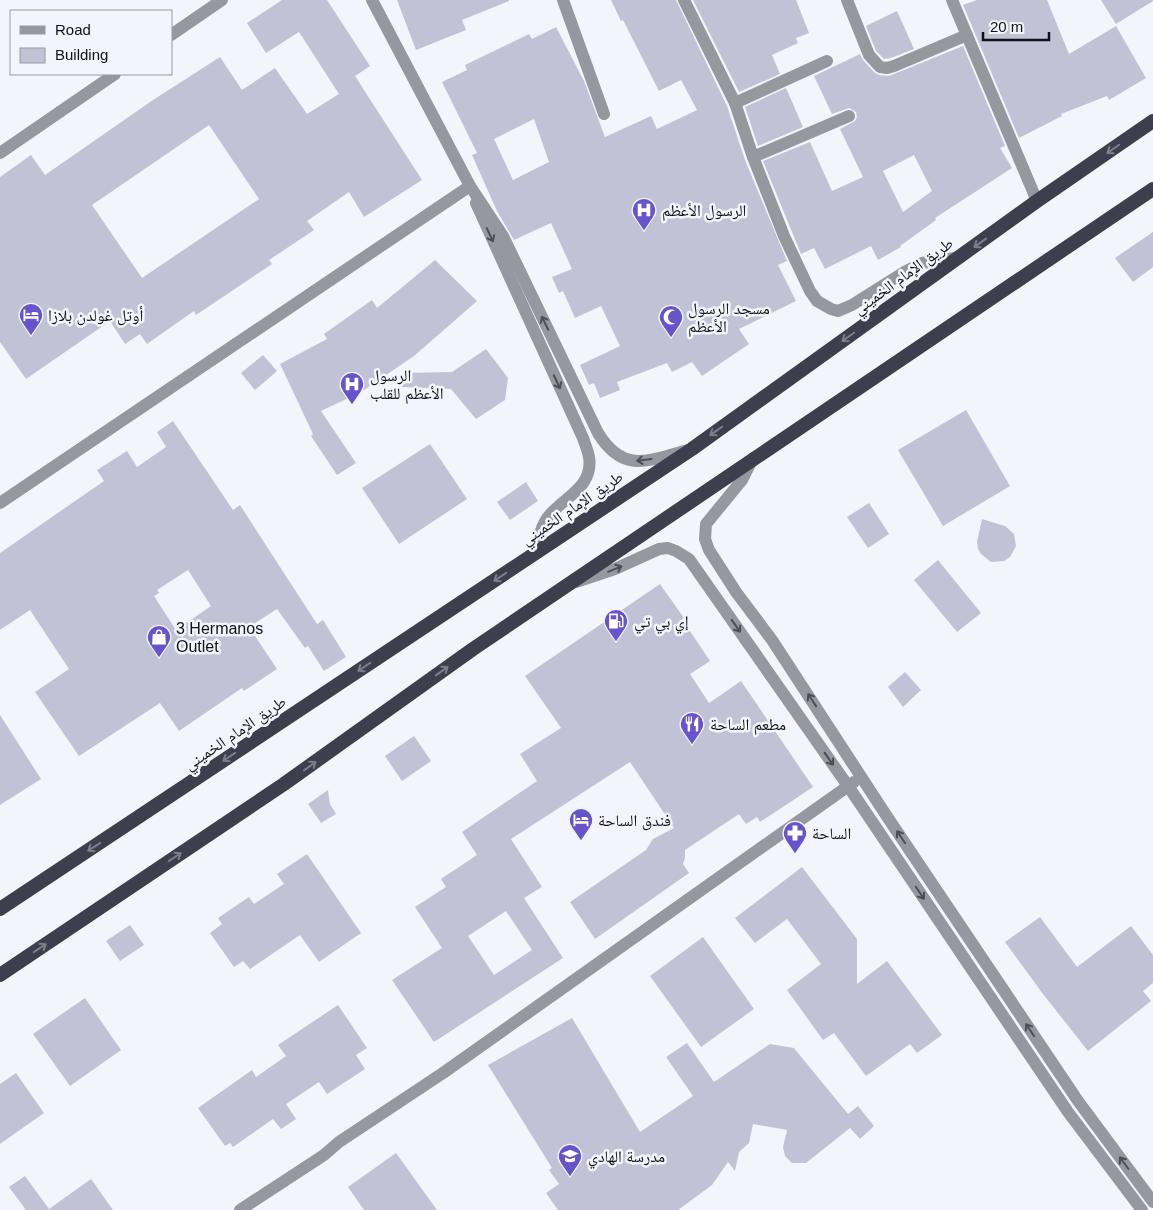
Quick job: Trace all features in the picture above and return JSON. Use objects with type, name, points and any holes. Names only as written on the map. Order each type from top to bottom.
[{"type":"highway","name":"طريق الإمام الخميني","points":[[0,909],[692,449],[1037,201],[1153,121]]},
{"type":"highway","points":[[0,975],[284,784],[473,649],[1153,189]]},
{"type":"street","points":[[372,0],[471,188],[484,224],[583,438],[589,456],[587,479],[580,488],[546,519],[540,532],[540,550]]},
{"type":"street","points":[[563,0],[604,114]]},
{"type":"street","points":[[684,0],[735,103],[791,252],[817,301],[824,306],[838,310],[852,305],[922,263],[961,257]]},
{"type":"street","points":[[847,0],[869,55],[876,65],[883,68],[894,66],[967,35]]},
{"type":"street","points":[[952,0],[1037,201]]},
{"type":"street","points":[[172,34],[218,1]]},
{"type":"street","points":[[735,103],[826,61]]},
{"type":"street","points":[[0,153],[114,75]]},
{"type":"street","points":[[754,157],[849,116]]},
{"type":"street","points":[[471,188],[503,236],[606,446],[622,458],[642,462],[692,449]]},
{"type":"street","points":[[0,503],[471,188]]},
{"type":"street","points":[[589,456],[596,456],[606,446]]},
{"type":"street","points":[[754,458],[742,480],[706,524],[704,539],[709,550],[772,640],[886,815],[1078,1101],[1153,1202]]},
{"type":"street","points":[[569,585],[615,569],[659,549],[668,548],[688,559],[848,786],[1068,1112],[1142,1210]]},
{"type":"street","points":[[240,1210],[443,1073],[862,777]]},
{"type":"building","points":[[282,0],[327,0],[370,66],[355,76],[422,180],[364,217],[349,192],[307,221],[314,230],[269,260],[272,264],[196,315],[194,311],[147,344],[140,334],[125,344],[110,321],[26,379],[0,342],[0,177],[31,155],[45,175],[153,100],[220,57],[242,90],[275,68],[307,114],[339,94],[299,32],[266,53],[247,23]],"holes":[[[209,125],[259,199],[142,278],[92,205]]]},
{"type":"building","points":[[397,0],[509,1],[462,20],[466,30],[416,50]]},
{"type":"building","points":[[611,0],[676,0],[727,106],[745,160],[787,261],[778,265],[796,301],[739,329],[749,344],[702,376],[692,362],[672,372],[667,363],[617,382],[620,390],[600,398],[594,383],[589,385],[580,365],[620,346],[601,306],[575,318],[563,291],[559,293],[552,277],[572,269],[551,223],[514,240],[497,211],[472,155],[477,153],[442,82],[467,70],[465,65],[529,34],[532,39],[556,27],[584,81],[605,137],[651,116],[657,129],[697,110],[681,80],[659,91],[623,20],[621,21]],"holes":[[[534,119],[549,162],[513,180],[494,139]]]},
{"type":"building","points":[[693,0],[796,0],[809,33],[796,38],[798,43],[772,55],[780,74],[739,92]]},
{"type":"building","points":[[977,0],[1047,0],[1069,54],[1116,26],[1146,78],[1109,100],[1107,96],[1061,114],[1062,116],[1019,138],[963,5]]},
{"type":"building","points":[[1101,0],[1153,0],[1153,1],[1116,24]]},
{"type":"building","points":[[897,11],[914,49],[884,59],[876,51],[866,26]]},
{"type":"building","points":[[963,46],[1005,146],[1000,148],[1012,168],[935,218],[936,220],[901,247],[878,260],[871,246],[825,269],[814,248],[801,254],[763,161],[810,142],[832,191],[863,177],[840,129],[855,121],[857,117],[856,112],[849,108],[832,114],[814,76],[860,54],[875,73],[889,76]],"holes":[[[914,155],[932,191],[903,212],[883,171]]]},
{"type":"building","points":[[786,88],[803,127],[758,146],[745,107]]},
{"type":"building","points":[[1153,232],[1153,267],[1133,282],[1115,258]]},
{"type":"building","points":[[435,260],[477,301],[414,356],[361,392],[321,411],[356,463],[337,475],[311,436],[313,434],[280,364],[327,339],[324,334],[372,300],[377,308]]},
{"type":"building","points":[[486,349],[508,378],[505,400],[476,419],[451,389],[402,387],[403,373],[452,372]]},
{"type":"building","points":[[263,355],[277,371],[255,390],[241,373]]},
{"type":"building","points":[[966,410],[1010,486],[943,526],[898,450]]},
{"type":"building","points":[[173,421],[233,510],[240,505],[317,624],[323,620],[346,657],[324,671],[308,646],[305,648],[277,609],[249,627],[277,669],[244,691],[242,688],[179,731],[160,703],[79,756],[35,692],[69,669],[30,610],[0,630],[0,553],[104,481],[97,470],[127,451],[137,467],[166,447],[157,432]],"holes":[[[188,570],[211,606],[176,630],[154,596],[159,593],[157,590]]]},
{"type":"building","points":[[430,444],[467,499],[399,544],[362,488]]},
{"type":"building","points":[[526,482],[538,501],[510,520],[497,502]]},
{"type":"building","points":[[869,503],[889,534],[868,548],[847,517]]},
{"type":"building","points":[[982,519],[1005,526],[1014,534],[1016,546],[1010,557],[1004,561],[991,562],[978,549],[977,542]]},
{"type":"building","points":[[938,560],[981,613],[957,632],[914,580]]},
{"type":"building","points":[[660,584],[684,618],[682,619],[710,661],[690,674],[709,703],[741,681],[813,787],[760,822],[757,817],[746,824],[739,814],[685,850],[683,864],[689,873],[595,939],[570,902],[646,850],[653,839],[674,828],[630,762],[511,839],[542,887],[524,898],[563,958],[434,1042],[392,980],[442,948],[415,907],[446,887],[441,879],[477,855],[462,832],[537,781],[520,754],[561,728],[525,676]],"holes":[[[506,911],[532,950],[494,975],[468,936]]]},
{"type":"building","points":[[905,672],[921,690],[903,707],[888,687]]},
{"type":"building","points":[[0,715],[41,779],[0,805]]},
{"type":"building","points":[[414,736],[431,761],[402,781],[385,756]]},
{"type":"building","points":[[328,790],[330,804],[336,814],[321,823],[308,804]]},
{"type":"building","points":[[307,854],[361,933],[319,962],[300,935],[250,969],[243,961],[234,967],[210,933],[222,924],[218,918],[249,897],[254,904],[284,884],[277,874]]},
{"type":"building","points":[[802,867],[857,939],[857,984],[887,961],[942,1035],[917,1053],[910,1044],[866,1076],[834,1033],[823,1040],[787,990],[821,964],[787,919],[755,943],[735,918]]},
{"type":"building","points":[[1040,917],[1077,967],[1131,926],[1153,955],[1153,983],[1143,991],[1151,1001],[1088,1051],[1005,942]]},
{"type":"building","points":[[130,925],[144,945],[120,961],[106,941]]},
{"type":"building","points":[[703,937],[754,1009],[701,1047],[650,976]]},
{"type":"building","points":[[85,998],[121,1050],[70,1086],[33,1034]]},
{"type":"building","points":[[338,1005],[367,1048],[356,1055],[365,1069],[327,1094],[319,1082],[286,1104],[296,1119],[281,1129],[273,1119],[233,1147],[230,1143],[225,1146],[198,1108],[252,1070],[256,1077],[286,1056],[278,1045]]},
{"type":"building","points":[[572,1018],[640,1132],[693,1096],[666,1057],[687,1043],[714,1082],[770,1044],[794,1048],[848,1114],[858,1106],[874,1126],[860,1139],[850,1128],[806,1163],[792,1163],[785,1156],[783,1147],[787,1130],[753,1124],[749,1143],[739,1152],[735,1171],[728,1162],[712,1185],[678,1210],[558,1210],[546,1193],[559,1184],[549,1170],[552,1168],[488,1065]]},
{"type":"building","points":[[16,1073],[44,1113],[0,1144],[0,1084]]},
{"type":"building","points":[[396,1153],[437,1210],[364,1210],[348,1187]]},
{"type":"building","points":[[25,1176],[49,1209],[91,1179],[113,1210],[26,1210],[9,1187]]},
{"type":"place","name":"الرسول الأعظم","points":[[644,231]]},
{"type":"place","name":"أوتل غولدن بلازا","points":[[31,336]]},
{"type":"place","name":"مسجد الرسول الأعظم","points":[[671,338]]},
{"type":"place","name":"الرسول الأعظم للقلب","points":[[352,405]]},
{"type":"place","name":"إي بي تي","points":[[616,642]]},
{"type":"place","name":"3 Hermanos Outlet","points":[[159,658]]},
{"type":"place","name":"مطعم الساحة","points":[[692,745]]},
{"type":"place","name":"فندق الساحة","points":[[581,841]]},
{"type":"place","name":"الساحة","points":[[795,854]]},
{"type":"place","name":"مدرسة الهادي","points":[[570,1177]]}]
